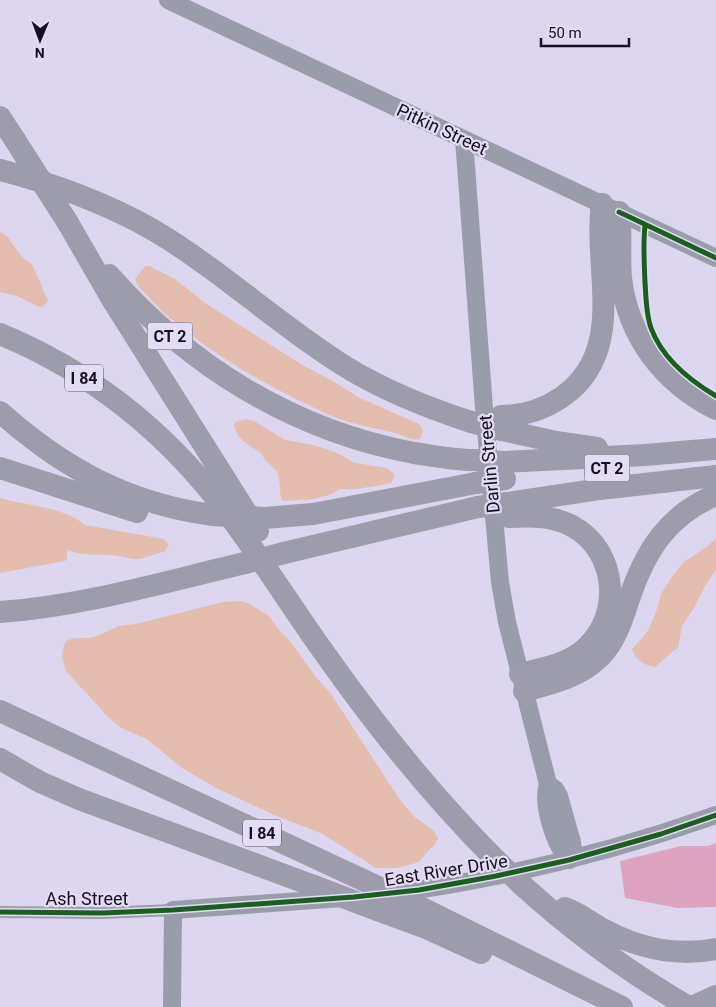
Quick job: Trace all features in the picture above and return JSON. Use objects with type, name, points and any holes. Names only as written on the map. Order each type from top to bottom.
[{"type":"highway","name":"CT 2","points":[[0,117],[68,223],[105,270],[154,322],[199,360],[245,390],[297,416],[360,440],[414,453],[474,460],[505,470],[587,469],[716,462]]},
{"type":"highway","points":[[5,172],[51,184],[84,196],[150,228],[200,261],[301,336],[345,366],[394,392],[465,417],[501,423],[556,442],[645,455]]},
{"type":"highway","points":[[610,208],[621,239],[620,269],[623,288],[630,316],[637,332],[652,357],[670,379],[689,394],[716,409]]},
{"type":"highway","points":[[501,423],[555,402],[579,382],[594,360],[601,339],[603,314],[600,231],[610,208]]},
{"type":"highway","points":[[68,223],[113,301],[355,680],[364,697],[370,716]]},
{"type":"highway","name":"I 84","points":[[0,334],[39,352],[89,381],[135,414],[173,450],[202,481],[227,513],[370,716],[425,784],[496,860],[530,892],[602,950],[685,1004]]},
{"type":"highway","points":[[0,412],[47,451],[94,479],[156,503],[218,522]]},
{"type":"highway","name":"CT 2","points":[[218,522],[268,522],[329,516],[393,499],[476,483],[505,470],[716,449]]},
{"type":"highway","points":[[0,468],[157,518],[196,526],[218,522]]},
{"type":"highway","points":[[0,612],[37,609],[89,600],[356,535],[438,527],[478,514],[508,510],[624,486],[716,476]]},
{"type":"highway","points":[[522,682],[571,676],[590,666],[600,657],[616,634],[637,575],[654,543],[684,513],[716,495]]},
{"type":"highway","points":[[508,510],[562,521],[578,529],[601,554],[608,570],[610,585],[610,601],[606,618],[599,633],[589,645],[580,653],[522,682]]},
{"type":"highway","name":"I 84","points":[[0,711],[416,905],[622,1007]]},
{"type":"highway","points":[[0,760],[46,785],[124,816],[440,934],[543,983],[585,988]]},
{"type":"highway","points":[[530,892],[572,910],[608,932],[640,946],[682,952],[716,949]]},
{"type":"highway","points":[[685,1004],[716,996]]},
{"type":"main road","name":"Pitkin Street","points":[[168,0],[716,258]]},
{"type":"main road","name":"Darlin Street","points":[[464,139],[494,528],[503,600],[548,784],[555,789],[559,796],[572,842],[573,851],[569,860]]},
{"type":"main road","name":"East River Drive","points":[[173,910],[384,894],[496,876],[569,860],[716,816]]},
{"type":"main road","points":[[172,1007],[173,910]]},
{"type":"street","name":"Ash Street","points":[[0,912],[102,913],[173,910]]},
{"type":"shaded area","points":[[0,232],[6,235],[22,257],[32,264],[48,301],[42,307],[17,296],[0,292]]},
{"type":"shaded area","points":[[145,266],[149,266],[175,279],[205,303],[304,366],[360,398],[419,424],[423,430],[420,439],[410,439],[395,433],[333,417],[239,368],[180,326],[140,289],[135,279]]},
{"type":"shaded area","points":[[246,419],[254,421],[285,440],[314,445],[337,453],[355,463],[387,468],[395,476],[391,483],[387,484],[357,489],[340,489],[332,494],[315,499],[284,501],[281,499],[277,471],[265,460],[261,453],[243,441],[237,434],[234,426],[235,422]]},
{"type":"shaded area","points":[[0,498],[55,510],[85,525],[164,539],[169,545],[164,552],[138,559],[86,554],[67,549],[67,559],[65,561],[0,573]]},
{"type":"shaded area","points":[[716,538],[716,570],[682,626],[678,648],[655,667],[644,664],[636,657],[632,649],[648,631],[661,594],[684,562],[708,546]]},
{"type":"shaded area","points":[[240,601],[248,603],[269,616],[291,642],[315,676],[331,694],[400,800],[415,817],[434,831],[438,838],[435,845],[419,862],[398,868],[376,868],[321,833],[281,818],[216,788],[182,768],[148,740],[120,727],[108,717],[66,671],[62,656],[66,641],[74,638],[89,638],[119,626],[136,624],[223,602]]},
{"type":"shaded area","points":[[716,843],[716,907],[678,908],[625,898],[620,861],[681,846],[708,846]]},
{"type":"cycle path","points":[[619,212],[716,258]]},
{"type":"cycle path","points":[[645,225],[646,294],[651,328],[669,358],[686,375],[716,396]]},
{"type":"cycle path","points":[[0,912],[102,913],[173,910],[354,897],[419,890],[569,860],[661,834],[716,815]]}]
